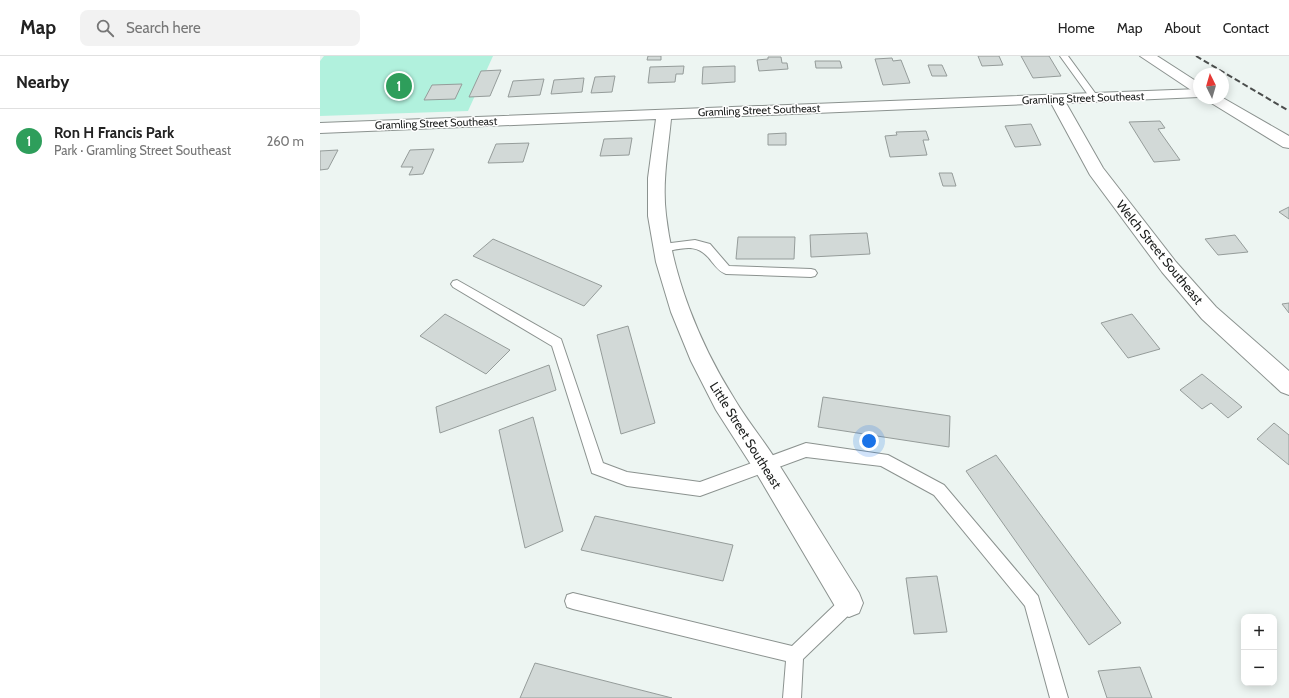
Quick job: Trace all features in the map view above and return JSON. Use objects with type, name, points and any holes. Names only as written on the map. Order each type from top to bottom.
[{"type":"street","points":[[1147,56],[1193,86]]},
{"type":"street","name":"Gramling Street Southeast","points":[[320,128],[1193,93]]},
{"type":"street","name":"Welch Street Southeast","points":[[1056,99],[1096,171],[1169,267],[1209,313],[1289,385]]},
{"type":"street","points":[[1223,104],[1289,142]]},
{"type":"street","name":"Little Street Southeast","points":[[664,114],[656,196],[657,216],[663,248],[678,300],[697,352],[723,402],[765,465],[849,602]]},
{"type":"lane","points":[[1064,56],[1094,97]]},
{"type":"lane","points":[[663,248],[700,244],[710,250],[716,262],[726,270],[812,273]]},
{"type":"lane","points":[[457,284],[557,343],[597,468],[627,479],[700,489],[806,450],[883,460],[939,490],[1002,568],[1032,602],[1059,698]]},
{"type":"lane","points":[[573,601],[795,655]]},
{"type":"lane","points":[[792,698],[795,655],[849,602]]},
{"type":"green space","points":[[324,56],[493,56],[468,111],[320,116],[320,61]]},
{"type":"building","points":[[648,56],[661,56],[661,60],[647,60]]},
{"type":"building","points":[[978,56],[999,56],[1003,65],[982,66]]},
{"type":"building","points":[[1021,56],[1049,56],[1061,76],[1033,78]]},
{"type":"building","points":[[768,57],[781,57],[782,63],[787,63],[788,69],[759,71],[757,60],[768,59]]},
{"type":"building","points":[[892,58],[893,61],[901,60],[910,83],[883,85],[875,59]]},
{"type":"building","points":[[815,61],[840,61],[842,68],[816,68]]},
{"type":"building","points":[[928,65],[942,65],[947,76],[932,76]]},
{"type":"building","points":[[684,66],[683,74],[676,74],[675,82],[648,83],[650,67]]},
{"type":"building","points":[[735,66],[735,82],[702,84],[703,67]]},
{"type":"building","points":[[501,70],[490,96],[469,97],[481,71]]},
{"type":"building","points":[[615,76],[612,92],[591,93],[595,77]]},
{"type":"building","points":[[584,78],[582,92],[551,94],[554,80]]},
{"type":"building","points":[[544,79],[540,95],[508,97],[513,81]]},
{"type":"building","points":[[462,84],[455,99],[424,100],[432,85]]},
{"type":"building","points":[[1160,121],[1165,128],[1158,129],[1180,160],[1154,162],[1129,122]]},
{"type":"building","points":[[1031,124],[1041,145],[1015,147],[1005,126]]},
{"type":"building","points":[[926,131],[929,140],[923,140],[927,155],[890,157],[885,136],[897,135],[896,132]]},
{"type":"building","points":[[786,133],[786,145],[768,145],[768,134]]},
{"type":"building","points":[[632,138],[629,155],[600,156],[604,139]]},
{"type":"building","points":[[529,143],[523,162],[488,163],[496,144]]},
{"type":"building","points":[[434,149],[423,174],[409,175],[413,167],[401,167],[410,150]]},
{"type":"building","points":[[338,150],[328,169],[320,170],[320,151]]},
{"type":"building","points":[[939,173],[952,173],[956,186],[943,186]]},
{"type":"building","points":[[1289,207],[1289,219],[1279,212]]},
{"type":"building","points":[[867,233],[870,254],[811,257],[810,235]]},
{"type":"building","points":[[1235,235],[1248,252],[1218,255],[1205,239]]},
{"type":"building","points":[[738,237],[795,237],[794,259],[736,259]]},
{"type":"building","points":[[493,239],[602,286],[584,306],[473,256]]},
{"type":"building","points":[[1289,303],[1289,313],[1282,304]]},
{"type":"building","points":[[445,314],[510,350],[486,374],[420,336]]},
{"type":"building","points":[[1132,314],[1160,349],[1128,358],[1101,323]]},
{"type":"building","points":[[628,326],[655,423],[621,434],[597,335]]},
{"type":"building","points":[[549,365],[556,390],[440,433],[436,407]]},
{"type":"building","points":[[1202,374],[1242,407],[1228,418],[1211,403],[1202,409],[1180,390]]},
{"type":"building","points":[[823,397],[950,416],[949,447],[818,427]]},
{"type":"building","points":[[533,417],[563,531],[525,548],[499,430]]},
{"type":"building","points":[[1274,423],[1289,435],[1289,465],[1257,439]]},
{"type":"building","points":[[996,455],[1121,623],[1089,645],[966,471]]},
{"type":"building","points":[[595,516],[733,545],[723,581],[581,550]]},
{"type":"building","points":[[937,576],[947,632],[914,634],[906,578]]},
{"type":"building","points":[[535,663],[672,698],[520,698]]},
{"type":"building","points":[[1140,667],[1152,698],[1107,698],[1098,671]]},
{"type":"railway","points":[[1196,56],[1289,111]]},
{"type":"place","name":"Ron H Francis Park","points":[[399,86]]}]
